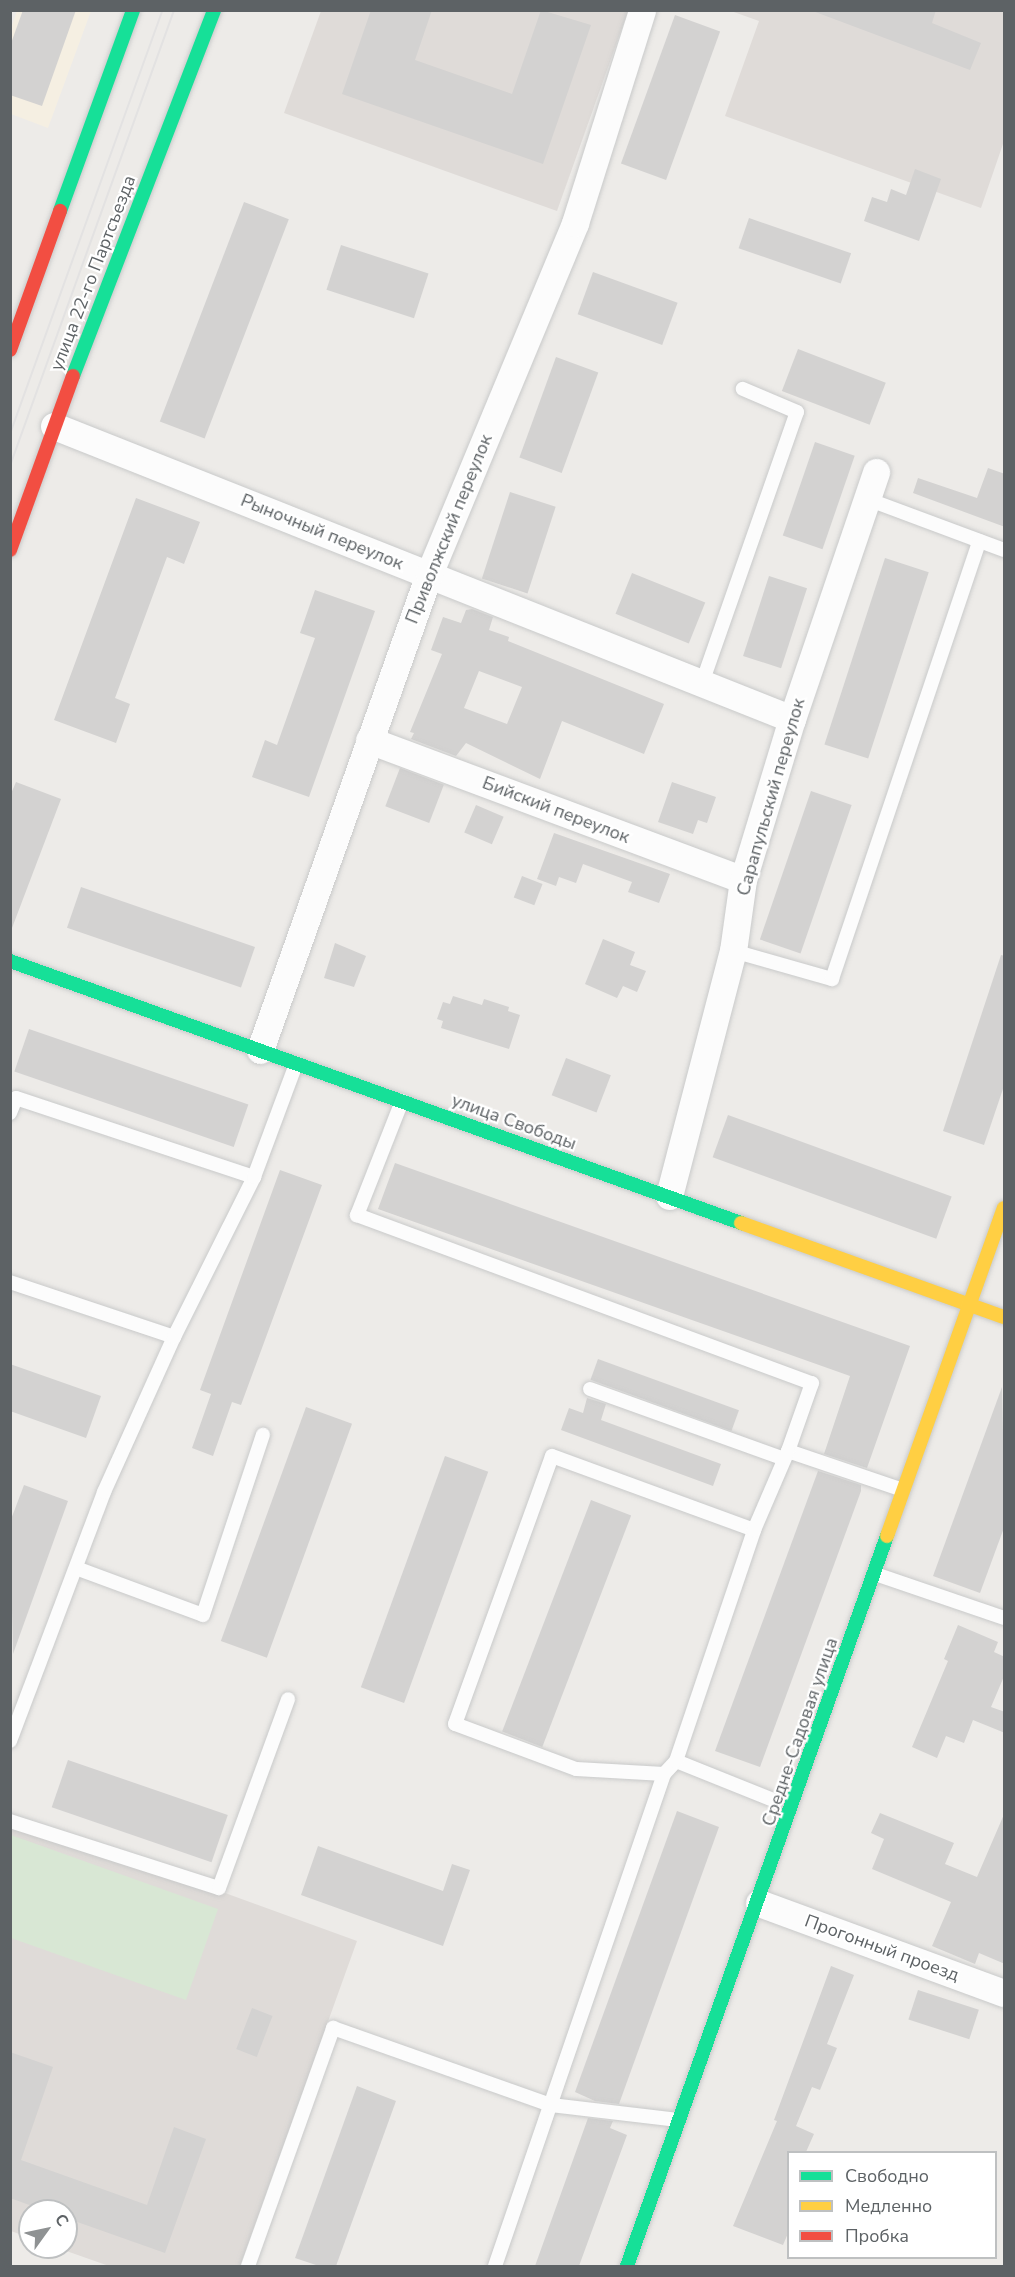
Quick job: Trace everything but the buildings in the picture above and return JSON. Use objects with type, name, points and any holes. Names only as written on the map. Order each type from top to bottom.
[{"type":"main road","points":[[10,350],[14,330],[133,10]]},
{"type":"main road","name":"улица 22-го Партсъезда","points":[[10,550],[54,426],[214,10]]},
{"type":"main road","name":"улица Свободы","points":[[10,961],[1005,1317]]},
{"type":"main road","name":"Средне-Садовая улица","points":[[627,2266],[759,1903],[969,1304],[1005,1208]]},
{"type":"street","name":"Приволжский переулок","points":[[260,1050],[429,574],[575,223],[642,10]]},
{"type":"street","name":"Рыночный переулок","points":[[54,426],[792,718]]},
{"type":"street","name":"Сарапульский переулок","points":[[669,1196],[733,951],[743,880],[792,718],[876,472]]},
{"type":"street","name":"Бийский переулок","points":[[369,740],[743,880]]},
{"type":"street","name":"Прогонный проезд","points":[[759,1903],[1005,1993]]},
{"type":"lane","points":[[702,683],[797,412],[743,389]]},
{"type":"lane","points":[[867,499],[1005,550]]},
{"type":"lane","points":[[733,951],[831,979],[979,541]]},
{"type":"lane","points":[[10,1741],[104,1492],[174,1337],[254,1177],[296,1063]]},
{"type":"lane","points":[[10,1113],[16,1098],[254,1177]]},
{"type":"lane","points":[[402,1101],[357,1215],[812,1383],[786,1455],[754,1530],[676,1761],[664,1774],[495,2266]]},
{"type":"lane","points":[[10,1282],[174,1337]]},
{"type":"lane","points":[[590,1389],[786,1455],[904,1491]]},
{"type":"lane","points":[[76,1568],[203,1615],[264,1435]]},
{"type":"lane","points":[[664,1774],[576,1769],[455,1724],[552,1456],[754,1530]]},
{"type":"lane","points":[[875,1574],[1005,1618]]},
{"type":"lane","points":[[10,1821],[219,1888],[288,1699]]},
{"type":"lane","points":[[676,1761],[771,1799]]},
{"type":"lane","points":[[248,2266],[333,2028],[550,2105],[680,2121]]},
{"type":"shaded area","points":[[17,11],[91,11],[48,128],[11,114],[11,28]]},
{"type":"shaded area","points":[[321,11],[628,11],[557,211],[284,113]]},
{"type":"shaded area","points":[[731,11],[1004,11],[1004,141],[981,208],[725,116],[759,21]]},
{"type":"shaded area","points":[[10,1815],[357,1941],[240,2266],[109,2266],[78,2255],[78,2199],[18,2199],[18,2234],[11,2231]]},
{"type":"green space","points":[[11,1835],[218,1909],[186,2000],[11,1938]]},
{"type":"tram line","points":[[10,434],[163,10]]},
{"type":"tram line","points":[[10,466],[174,10]]},
{"type":"traffic: fast","points":[[60,211],[133,10]]},
{"type":"traffic: fast","points":[[73,376],[214,10]]},
{"type":"traffic: fast","points":[[10,961],[741,1223]]},
{"type":"traffic: fast","points":[[627,2266],[887,1536]]},
{"type":"traffic: slow","points":[[887,1536],[1004,1208]]},
{"type":"traffic: slow","points":[[741,1223],[1004,1317]]},
{"type":"traffic: jam","points":[[10,350],[60,211]]},
{"type":"traffic: jam","points":[[10,550],[73,376]]}]
